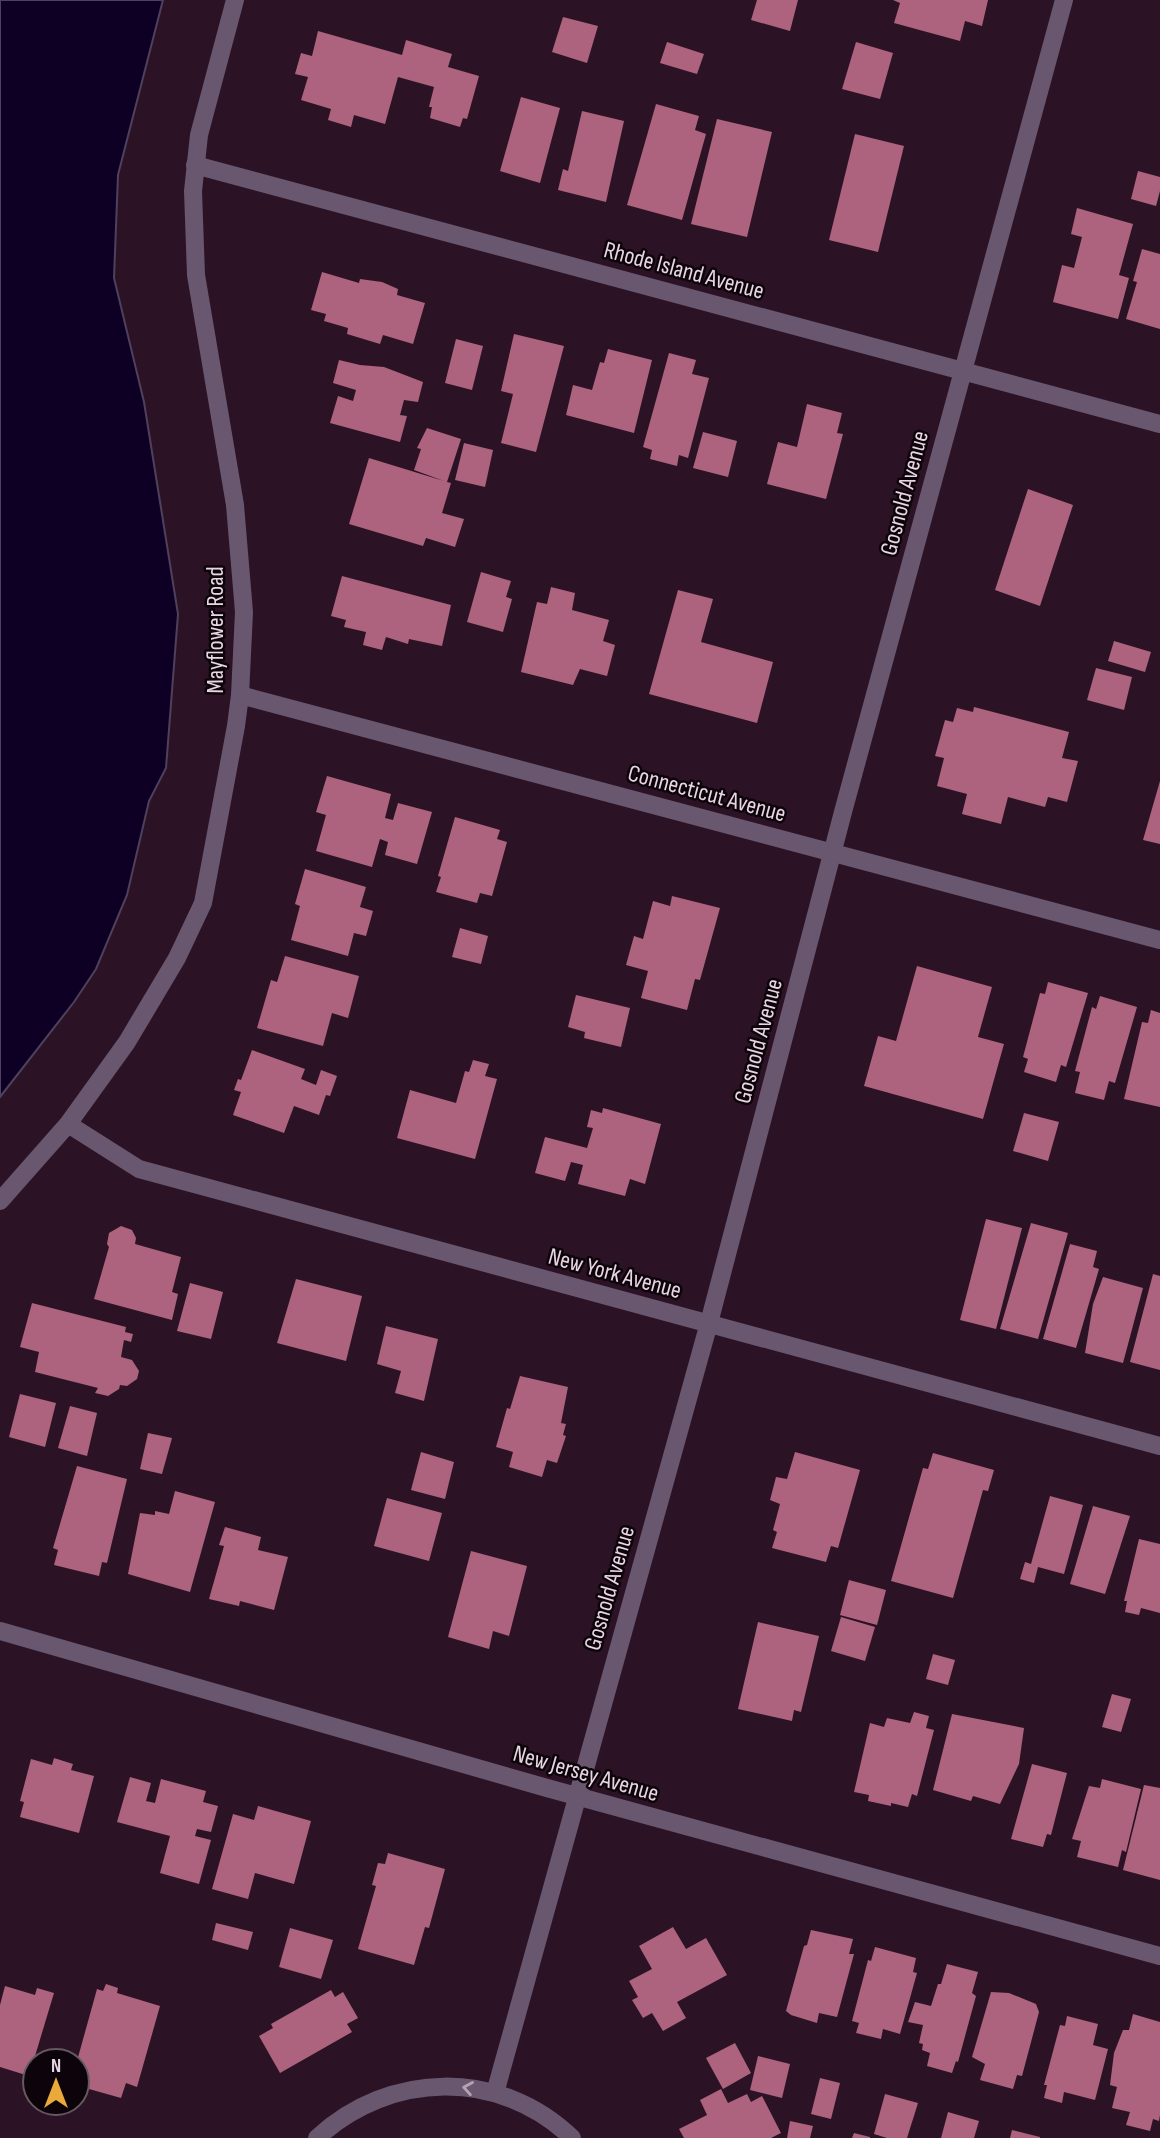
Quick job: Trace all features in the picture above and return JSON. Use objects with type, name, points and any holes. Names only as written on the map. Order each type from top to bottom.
[{"type":"street","name":"Mayflower Road","points":[[0,1201],[68,1124],[127,1042],[177,958],[203,902],[240,695],[244,612],[235,505],[196,275],[193,191],[199,135],[235,0]]},
{"type":"street","name":"Gosnold Avenue","points":[[495,2093],[709,1324],[962,370],[1064,0]]},
{"type":"street","name":"Rhode Island Avenue","points":[[195,165],[1160,424]]},
{"type":"street","name":"Connecticut Avenue","points":[[240,695],[1160,940]]},
{"type":"street","name":"New York Avenue","points":[[68,1124],[139,1169],[1160,1446]]},
{"type":"street","name":"New Jersey Avenue","points":[[0,1631],[576,1796],[1160,1956]]},
{"type":"street","points":[[317,2138],[336,2120],[372,2101],[412,2089],[454,2086],[495,2093],[529,2106],[572,2138]]},
{"type":"shaded area","points":[[0,0],[163,0],[118,175],[114,278],[144,402],[178,614],[166,768],[149,801],[127,895],[96,969],[74,1002],[0,1097]]},
{"type":"building","points":[[757,0],[798,0],[790,31],[751,20]]},
{"type":"building","points":[[893,0],[988,0],[982,26],[965,21],[960,41],[894,23],[900,3]]},
{"type":"building","points":[[563,17],[598,26],[587,63],[552,52]]},
{"type":"building","points":[[318,31],[402,55],[406,40],[452,54],[448,67],[479,76],[467,119],[463,118],[460,127],[430,118],[432,107],[429,107],[434,87],[398,77],[385,124],[354,115],[351,127],[328,120],[331,109],[301,100],[308,77],[295,74],[301,53],[312,56]]},
{"type":"building","points":[[667,42],[704,54],[697,74],[660,63]]},
{"type":"building","points":[[856,42],[893,53],[880,99],[842,89]]},
{"type":"building","points":[[521,97],[560,108],[540,183],[500,171]]},
{"type":"building","points":[[656,104],[699,116],[695,130],[706,134],[682,220],[627,205]]},
{"type":"building","points":[[582,111],[624,121],[606,202],[558,190],[563,169],[568,171]]},
{"type":"building","points":[[717,119],[772,132],[747,237],[691,224]]},
{"type":"building","points":[[855,134],[904,146],[878,252],[829,240]]},
{"type":"building","points":[[1138,171],[1160,177],[1156,206],[1131,199]]},
{"type":"building","points":[[1077,208],[1133,224],[1119,275],[1129,278],[1118,319],[1053,302],[1062,265],[1074,268],[1082,237],[1071,234]]},
{"type":"building","points":[[1142,249],[1160,254],[1160,329],[1126,319],[1137,282],[1133,281]]},
{"type":"building","points":[[322,272],[359,283],[360,279],[382,282],[398,289],[397,295],[425,303],[413,344],[383,335],[380,344],[347,334],[348,328],[324,321],[326,314],[311,310]]},
{"type":"building","points":[[514,334],[564,346],[536,452],[501,443],[513,394],[501,391]]},
{"type":"building","points":[[456,339],[483,346],[472,390],[445,383]]},
{"type":"building","points":[[608,349],[652,360],[634,433],[566,415],[573,385],[592,390],[600,362],[604,363]]},
{"type":"building","points":[[669,353],[696,360],[692,374],[709,378],[688,458],[679,455],[677,466],[650,459],[652,450],[643,447]]},
{"type":"building","points":[[339,360],[384,367],[423,382],[418,402],[404,400],[400,415],[407,416],[400,442],[330,423],[338,396],[353,401],[356,390],[333,383]]},
{"type":"building","points":[[807,404],[842,413],[837,433],[843,434],[826,499],[767,484],[778,442],[797,447]]},
{"type":"building","points":[[427,428],[461,439],[447,482],[451,483],[442,513],[464,519],[455,547],[426,538],[423,546],[349,524],[369,458],[444,481],[414,470],[421,449],[417,448]]},
{"type":"building","points":[[703,432],[737,441],[728,477],[693,468]]},
{"type":"building","points":[[464,443],[493,450],[485,487],[455,480]]},
{"type":"building","points":[[1028,489],[1073,505],[1040,606],[995,590]]},
{"type":"building","points":[[481,572],[511,581],[506,597],[512,599],[503,632],[467,622]]},
{"type":"building","points":[[342,576],[451,605],[442,646],[409,639],[408,644],[386,637],[382,650],[363,645],[366,632],[344,627],[346,620],[331,616]]},
{"type":"building","points":[[551,587],[575,593],[572,610],[609,620],[603,641],[615,645],[607,676],[580,669],[573,685],[521,672],[537,602],[547,604]]},
{"type":"building","points":[[678,590],[713,599],[701,642],[773,662],[757,723],[649,694]]},
{"type":"building","points":[[1114,641],[1151,652],[1145,672],[1108,661]]},
{"type":"building","points":[[1096,668],[1132,677],[1124,710],[1087,700]]},
{"type":"building","points":[[974,707],[1069,732],[1062,758],[1078,761],[1067,802],[1048,797],[1045,807],[1008,797],[1001,824],[962,814],[967,794],[937,786],[944,758],[935,756],[945,720],[953,722],[957,708],[973,712]]},
{"type":"building","points":[[327,776],[391,794],[385,818],[393,820],[398,803],[432,812],[417,864],[385,855],[388,842],[380,839],[372,867],[316,851],[326,815],[316,812]]},
{"type":"building","points":[[1160,781],[1160,844],[1143,840]]},
{"type":"building","points":[[455,817],[500,830],[497,839],[507,842],[492,896],[480,893],[477,903],[436,892]]},
{"type":"building","points":[[305,869],[366,887],[360,907],[373,911],[366,936],[354,933],[348,956],[291,940],[300,906],[295,904]]},
{"type":"building","points":[[672,896],[720,908],[700,980],[695,979],[687,1010],[641,998],[648,971],[626,965],[634,936],[643,939],[653,901],[670,906]]},
{"type":"building","points":[[460,928],[488,936],[481,964],[452,957]]},
{"type":"building","points":[[285,956],[359,976],[348,1018],[332,1013],[323,1046],[257,1028],[271,980],[277,982]]},
{"type":"building","points":[[917,966],[992,987],[978,1037],[1004,1044],[983,1119],[864,1086],[878,1036],[896,1041]]},
{"type":"building","points":[[1048,982],[1088,993],[1066,1067],[1061,1065],[1056,1082],[1024,1072],[1028,1059],[1023,1057],[1040,993],[1045,994]]},
{"type":"building","points":[[576,995],[630,1008],[621,1047],[584,1038],[585,1032],[568,1027]]},
{"type":"building","points":[[1100,996],[1137,1007],[1115,1083],[1109,1081],[1104,1100],[1075,1093],[1080,1072],[1075,1071],[1092,1007],[1096,1009]]},
{"type":"building","points":[[1151,1010],[1160,1013],[1160,1107],[1124,1099],[1142,1022],[1148,1023]]},
{"type":"building","points":[[252,1050],[305,1069],[301,1079],[316,1085],[321,1070],[337,1076],[319,1115],[294,1106],[284,1133],[233,1115],[241,1092],[234,1090],[238,1079],[241,1080]]},
{"type":"building","points":[[473,1060],[489,1064],[485,1076],[497,1079],[475,1159],[397,1138],[410,1090],[456,1103],[465,1071],[469,1072]]},
{"type":"building","points":[[603,1108],[661,1124],[645,1184],[630,1179],[625,1196],[578,1184],[583,1165],[571,1162],[565,1181],[535,1173],[545,1137],[587,1148],[593,1128],[587,1127],[591,1110],[602,1113]]},
{"type":"building","points":[[1024,1113],[1059,1122],[1048,1161],[1013,1151]]},
{"type":"building","points":[[986,1219],[1022,1228],[996,1329],[960,1320]]},
{"type":"building","points":[[1031,1223],[1068,1233],[1038,1339],[1000,1329]]},
{"type":"building","points":[[121,1226],[132,1230],[136,1238],[135,1244],[181,1257],[172,1292],[178,1294],[172,1320],[94,1299],[109,1247],[109,1233]]},
{"type":"building","points":[[1070,1244],[1097,1251],[1093,1267],[1099,1269],[1076,1348],[1043,1339]]},
{"type":"building","points":[[1153,1274],[1160,1276],[1160,1370],[1130,1362]]},
{"type":"building","points":[[1103,1277],[1143,1288],[1123,1363],[1085,1353],[1093,1304]]},
{"type":"building","points":[[296,1279],[362,1296],[346,1361],[277,1343]]},
{"type":"building","points":[[190,1283],[223,1292],[211,1339],[177,1331]]},
{"type":"building","points":[[32,1303],[126,1327],[125,1332],[133,1334],[131,1342],[124,1340],[121,1357],[132,1360],[139,1371],[137,1379],[127,1386],[120,1385],[119,1389],[108,1396],[95,1393],[98,1388],[35,1372],[39,1352],[20,1347]]},
{"type":"building","points":[[386,1326],[438,1339],[424,1401],[395,1393],[401,1371],[377,1364]]},
{"type":"building","points":[[520,1376],[568,1387],[561,1423],[566,1424],[563,1435],[566,1436],[557,1463],[547,1460],[542,1477],[509,1467],[513,1452],[496,1447]]},
{"type":"building","points":[[20,1394],[56,1403],[45,1447],[9,1437]]},
{"type":"building","points":[[70,1406],[97,1413],[87,1456],[58,1448]]},
{"type":"building","points":[[148,1433],[172,1438],[162,1474],[140,1469]]},
{"type":"building","points":[[421,1452],[454,1462],[445,1499],[411,1490]]},
{"type":"building","points":[[795,1452],[860,1470],[838,1548],[831,1546],[826,1562],[772,1548],[777,1532],[773,1530],[780,1504],[770,1500],[776,1477],[787,1479]]},
{"type":"building","points":[[933,1453],[994,1470],[988,1491],[983,1490],[953,1598],[891,1581],[923,1468],[928,1469]]},
{"type":"building","points":[[77,1466],[127,1479],[107,1563],[102,1562],[99,1576],[54,1565],[58,1550],[53,1548]]},
{"type":"building","points":[[175,1491],[215,1502],[190,1592],[128,1574],[140,1513],[155,1515],[155,1511],[169,1514]]},
{"type":"building","points":[[1050,1496],[1083,1505],[1064,1574],[1038,1567],[1034,1583],[1020,1579],[1025,1562],[1031,1564]]},
{"type":"building","points":[[387,1498],[442,1513],[429,1561],[374,1546]]},
{"type":"building","points":[[1093,1506],[1130,1516],[1105,1594],[1070,1584]]},
{"type":"building","points":[[225,1527],[261,1537],[258,1550],[288,1557],[274,1610],[240,1601],[239,1606],[209,1599],[224,1546],[219,1545]]},
{"type":"building","points":[[1139,1539],[1160,1544],[1160,1613],[1141,1608],[1139,1615],[1125,1612],[1127,1601],[1124,1601]]},
{"type":"building","points":[[471,1551],[527,1566],[509,1636],[493,1631],[489,1649],[448,1637]]},
{"type":"building","points":[[849,1580],[886,1590],[877,1625],[840,1615]]},
{"type":"building","points":[[841,1617],[875,1627],[865,1661],[831,1651]]},
{"type":"building","points":[[758,1622],[819,1636],[801,1712],[794,1710],[792,1721],[738,1709]]},
{"type":"building","points":[[933,1654],[955,1660],[948,1685],[926,1679]]},
{"type":"building","points":[[1112,1694],[1131,1699],[1121,1732],[1102,1727]]},
{"type":"building","points":[[914,1712],[929,1716],[926,1728],[934,1730],[917,1796],[912,1794],[908,1807],[868,1801],[869,1795],[854,1792],[870,1723],[884,1727],[887,1718],[910,1723]]},
{"type":"building","points":[[952,1714],[1024,1728],[1019,1764],[1000,1804],[973,1796],[971,1801],[933,1790]]},
{"type":"building","points":[[54,1758],[73,1764],[71,1770],[94,1776],[79,1833],[20,1817],[24,1802],[20,1801],[31,1759],[52,1765]]},
{"type":"building","points":[[1032,1764],[1067,1773],[1051,1835],[1047,1834],[1043,1847],[1011,1839]]},
{"type":"building","points":[[130,1777],[151,1783],[146,1801],[155,1803],[161,1779],[206,1791],[203,1802],[218,1806],[211,1832],[197,1829],[195,1836],[211,1840],[199,1884],[160,1873],[170,1836],[117,1822]]},
{"type":"building","points":[[1102,1779],[1141,1789],[1126,1852],[1122,1850],[1118,1867],[1077,1857],[1081,1841],[1072,1839],[1089,1786],[1100,1788]]},
{"type":"building","points":[[1144,1785],[1160,1788],[1160,1880],[1123,1870]]},
{"type":"building","points":[[258,1806],[311,1821],[294,1884],[255,1873],[248,1899],[212,1889],[233,1814],[254,1820]]},
{"type":"building","points":[[388,1853],[445,1869],[429,1928],[425,1927],[414,1965],[358,1949],[376,1886],[372,1885],[378,1863],[385,1864]]},
{"type":"building","points":[[216,1923],[253,1932],[248,1950],[212,1940]]},
{"type":"building","points":[[673,1927],[686,1949],[706,1938],[727,1975],[677,2002],[686,2018],[663,2031],[652,2013],[643,2018],[632,2000],[638,1997],[629,1981],[652,1969],[639,1946]]},
{"type":"building","points":[[290,1928],[333,1940],[321,1979],[279,1967]]},
{"type":"building","points":[[811,1930],[853,1939],[849,1954],[854,1954],[837,2017],[819,2013],[817,2023],[786,2011]]},
{"type":"building","points":[[875,1947],[916,1958],[913,1972],[917,1973],[900,2034],[883,2029],[881,2039],[856,2033],[859,2023],[852,2021],[868,1960],[871,1961]]},
{"type":"building","points":[[947,1964],[978,1972],[972,1993],[976,1996],[958,2062],[956,2061],[952,2073],[927,2066],[930,2053],[922,2050],[923,2044],[919,2043],[923,2025],[908,2022],[915,2002],[931,2006]]},
{"type":"building","points":[[106,1984],[118,1988],[117,1993],[160,2006],[137,2087],[126,2083],[121,2098],[91,2090],[91,2047],[81,2047],[97,1989],[103,1991]]},
{"type":"building","points":[[5,1986],[35,1995],[37,1988],[54,1993],[38,2047],[21,2047],[21,2074],[0,2067],[0,2005]]},
{"type":"building","points":[[331,1990],[335,1997],[343,1992],[358,2018],[347,2024],[352,2032],[280,2073],[259,2036],[273,2028],[271,2024]]},
{"type":"building","points":[[991,1992],[1009,1993],[1036,2004],[1039,2012],[1022,2076],[1017,2075],[1013,2089],[980,2080],[985,2064],[972,2057]]},
{"type":"building","points":[[1133,2014],[1160,2022],[1160,2115],[1159,2121],[1153,2119],[1150,2131],[1126,2125],[1130,2112],[1112,2108],[1117,2087],[1110,2085],[1114,2053],[1123,2030],[1129,2030]]},
{"type":"building","points":[[1067,2016],[1098,2024],[1093,2045],[1108,2049],[1095,2100],[1064,2092],[1062,2103],[1044,2098],[1047,2085],[1044,2085],[1060,2025],[1065,2026]]},
{"type":"building","points":[[735,2043],[751,2073],[723,2089],[706,2058]]},
{"type":"building","points":[[758,2056],[790,2064],[782,2098],[750,2090]]},
{"type":"building","points":[[820,2078],[840,2083],[831,2119],[811,2114]]},
{"type":"building","points":[[721,2089],[728,2103],[747,2094],[751,2102],[762,2096],[781,2133],[771,2138],[684,2138],[679,2129],[707,2115],[700,2100]]},
{"type":"building","points":[[885,2094],[918,2103],[907,2138],[887,2138],[874,2134]]},
{"type":"building","points":[[948,2112],[979,2121],[974,2138],[941,2138]]},
{"type":"building","points":[[790,2121],[813,2126],[810,2138],[787,2138]]},
{"type":"building","points":[[1012,2130],[1040,2137],[1040,2138],[1010,2138]]},
{"type":"building","points":[[854,2133],[870,2137],[870,2138],[852,2138]]}]
